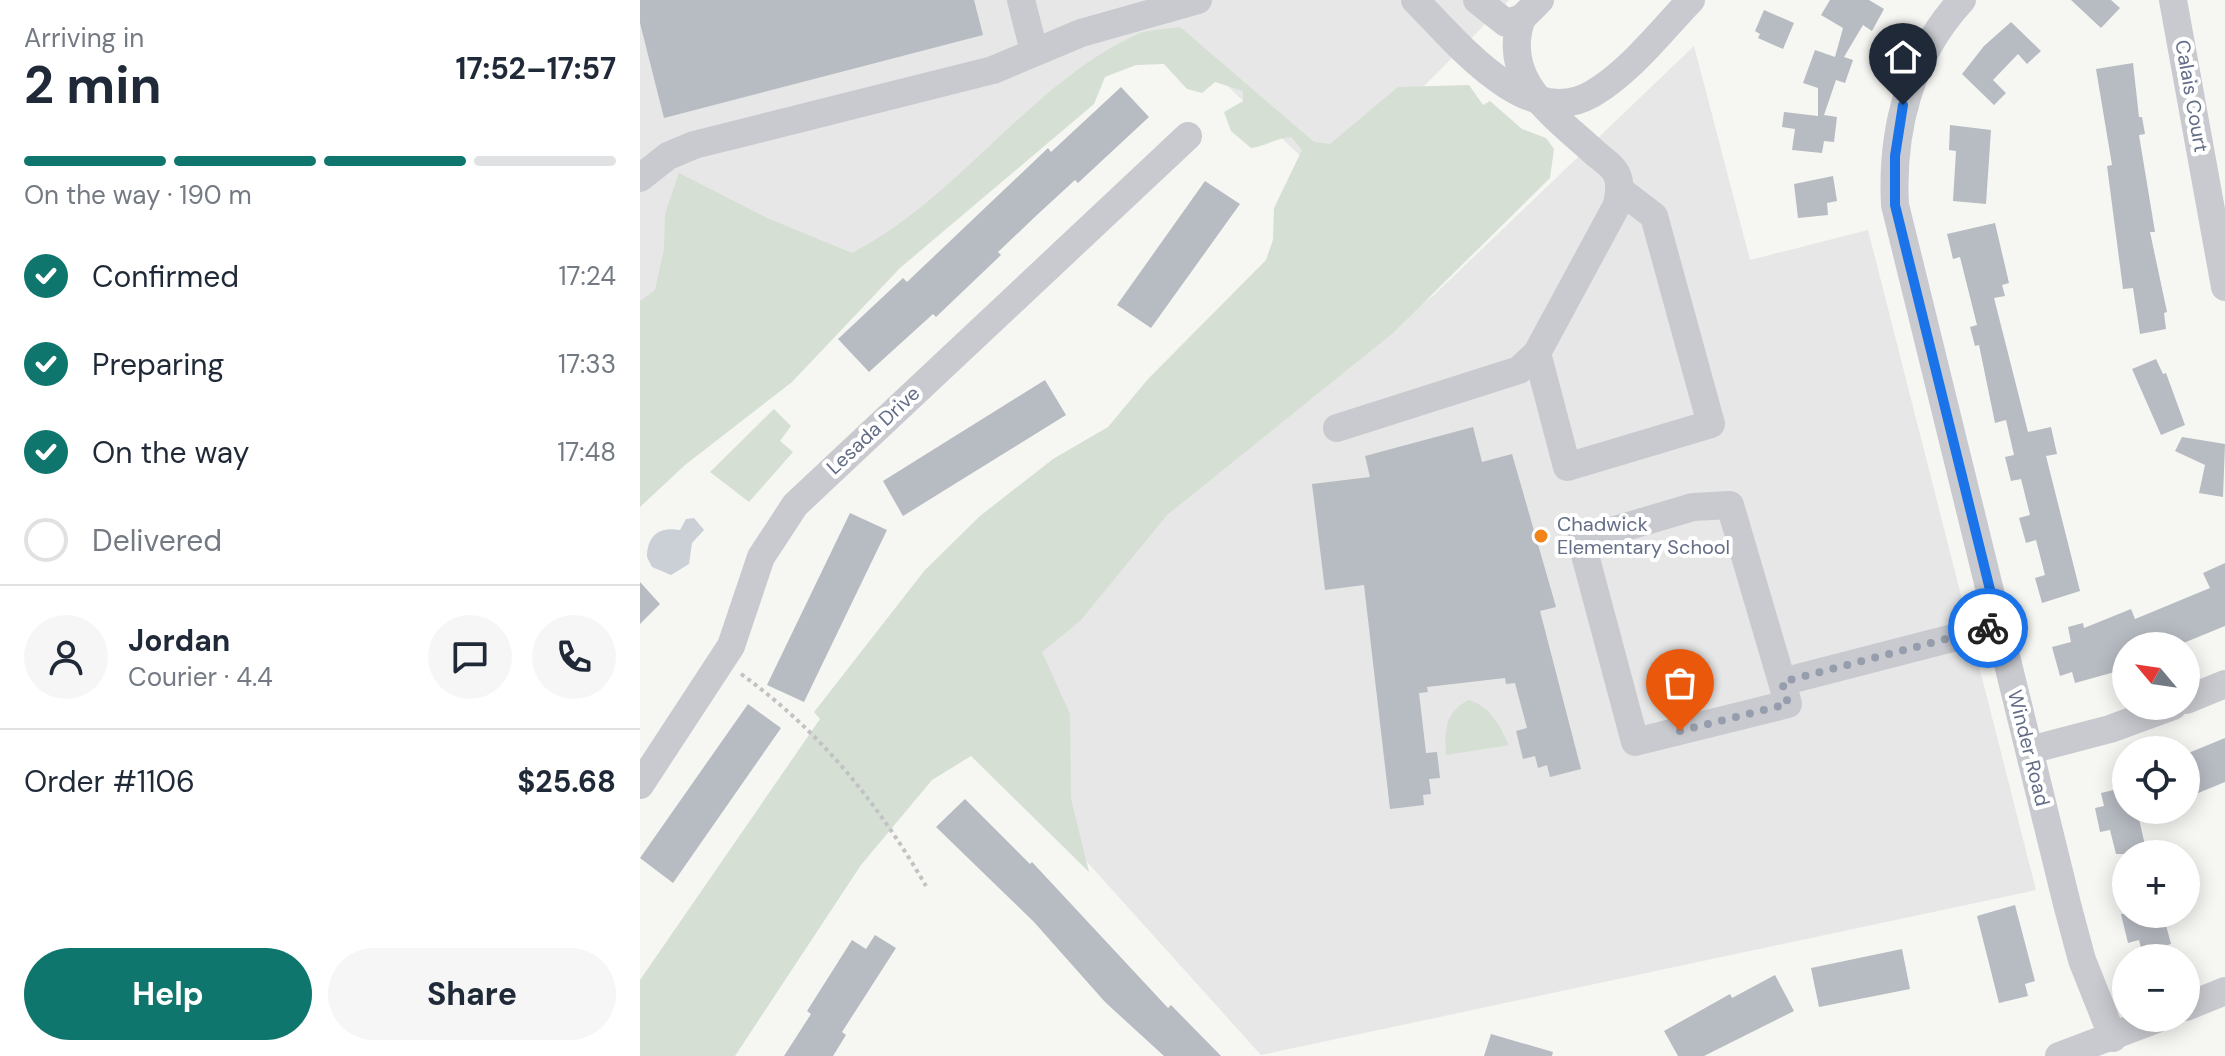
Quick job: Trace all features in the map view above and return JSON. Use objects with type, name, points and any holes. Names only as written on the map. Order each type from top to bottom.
[{"type":"street","points":[[1021,0],[1034,51]]},
{"type":"street","points":[[640,178],[668,156],[694,145],[993,70],[1120,19],[1198,0]]},
{"type":"street","points":[[1415,0],[1498,79],[1539,102],[1557,104],[1592,95],[1638,55],[1691,0]]},
{"type":"street","points":[[1337,428],[1519,370],[1537,353],[1605,231],[1620,190],[1617,173],[1539,102],[1520,75],[1515,53],[1521,13],[1477,0]]},
{"type":"street","name":"Winder Road","points":[[1962,0],[1933,38],[1903,105],[1893,172],[1895,205],[2082,960],[2113,1038]]},
{"type":"street","name":"Calais Court","points":[[2173,0],[2225,287]]},
{"type":"street","name":"Lesada Drive","points":[[640,785],[723,660],[745,610],[761,557],[795,505],[1188,136]]},
{"type":"street","points":[[1537,353],[1567,467],[1711,424],[1654,216],[1620,190]]},
{"type":"street","points":[[1785,693],[1730,505],[1693,507],[1581,540],[1635,742],[1999,626]]},
{"type":"street","points":[[2200,694],[2225,684]]},
{"type":"street","points":[[2030,750],[2135,720]]},
{"type":"street","points":[[2200,1001],[2225,991]]},
{"type":"street","points":[[2059,1056],[2127,1032]]},
{"type":"path","points":[[723,660],[788,710],[828,748],[887,822],[926,886]]},
{"type":"shaded area","points":[[640,0],[1509,0],[1339,172],[1319,174],[1181,41],[1111,59],[640,496]]},
{"type":"shaded area","points":[[1180,27],[1314,142],[1330,144],[1398,87],[1469,85],[1483,105],[1490,101],[1522,129],[1546,138],[1554,149],[1550,178],[1393,333],[1167,515],[1080,621],[1042,652],[1070,714],[1071,799],[1089,872],[971,756],[932,780],[861,865],[735,1056],[640,1056],[640,980],[820,719],[814,712],[925,570],[980,516],[1053,459],[1108,427],[1148,379],[1266,260],[1273,240],[1274,208],[1302,150],[1291,137],[1251,148],[1231,131],[1224,112],[1243,101],[1243,91],[1215,82],[1202,93],[1187,89],[1164,64],[1136,65],[1105,77],[1094,104],[900,268],[792,382],[685,465],[640,507],[640,301],[655,290],[664,249],[665,214],[679,173],[767,218],[852,253],[926,203],[1028,110],[1099,55],[1138,34]]},
{"type":"shaded area","name":"Chadwick Elementary School","points":[[1694,46],[1750,260],[1868,230],[2036,890],[1261,1055],[962,723],[1190,480],[1434,295]]},
{"type":"shaded area","points":[[774,409],[791,426],[780,441],[793,452],[749,502],[710,472]]},
{"type":"shaded area","points":[[694,518],[704,530],[692,543],[689,564],[671,575],[652,567],[647,557],[652,538],[660,531],[680,530],[686,519]]},
{"type":"shaded area","points":[[1469,700],[1489,712],[1509,745],[1446,755],[1446,730],[1450,716]]},
{"type":"building","points":[[640,0],[974,0],[983,35],[664,118],[640,23]]},
{"type":"building","points":[[1830,0],[1869,0],[1884,9],[1872,31],[1863,25],[1844,57],[1853,60],[1845,83],[1836,80],[1824,115],[1837,117],[1834,142],[1824,141],[1822,153],[1792,150],[1795,129],[1782,127],[1784,112],[1818,116],[1818,88],[1803,83],[1815,50],[1835,57],[1843,28],[1821,15]]},
{"type":"building","points":[[2071,0],[2111,0],[2120,8],[2101,28]]},
{"type":"building","points":[[1764,10],[1794,23],[1783,49],[1758,38],[1760,34],[1755,31]]},
{"type":"building","points":[[2011,22],[2041,51],[2027,64],[2018,54],[1993,80],[2006,93],[1994,105],[1962,74],[1984,46]]},
{"type":"building","points":[[2133,63],[2139,117],[2142,117],[2145,134],[2139,135],[2155,232],[2150,232],[2167,312],[2164,313],[2166,329],[2140,334],[2133,288],[2123,289],[2107,166],[2112,165],[2096,69]]},
{"type":"building","points":[[1121,87],[1149,117],[1078,183],[1075,180],[1038,214],[998,252],[1001,255],[936,317],[933,314],[869,372],[838,339],[903,278],[907,282],[1048,148],[1051,152]]},
{"type":"building","points":[[1950,125],[1991,130],[1986,204],[1953,201],[1956,151],[1949,150]]},
{"type":"building","points":[[1833,176],[1837,201],[1827,203],[1828,215],[1798,218],[1794,184]]},
{"type":"building","points":[[1205,181],[1240,204],[1151,328],[1117,305]]},
{"type":"building","points":[[1995,223],[2009,283],[2002,285],[2005,296],[1994,298],[2028,432],[2051,427],[2057,454],[2046,456],[2080,591],[2042,603],[2035,578],[2045,575],[2036,540],[2026,543],[2019,518],[2030,515],[2021,479],[2011,481],[2005,457],[2014,455],[2006,420],[1995,423],[1979,345],[1975,346],[1970,327],[1977,325],[1960,257],[1953,259],[1947,234]]},
{"type":"building","points":[[2156,359],[2163,374],[2166,373],[2185,425],[2161,435],[2132,369]]},
{"type":"building","points":[[1045,380],[1066,415],[903,516],[883,481]]},
{"type":"building","points":[[1473,427],[1482,462],[1512,454],[1556,607],[1540,611],[1581,769],[1550,777],[1547,765],[1538,768],[1535,756],[1523,759],[1516,731],[1527,728],[1515,683],[1506,684],[1505,678],[1427,687],[1428,692],[1419,693],[1426,753],[1437,752],[1440,778],[1429,779],[1431,794],[1423,795],[1424,805],[1390,809],[1364,585],[1325,590],[1312,484],[1370,477],[1365,456]]},
{"type":"building","points":[[2182,437],[2225,444],[2223,497],[2199,493],[2205,465],[2175,451]]},
{"type":"building","points":[[850,513],[887,530],[804,702],[767,685]]},
{"type":"building","points":[[2225,563],[2225,626],[2200,636],[2200,632],[2112,632],[2112,673],[2075,683],[2072,672],[2060,676],[2052,647],[2071,642],[2068,627],[2083,623],[2084,628],[2131,609],[2135,619],[2210,588],[2203,573]]},
{"type":"building","points":[[640,582],[660,604],[640,624]]},
{"type":"building","points":[[748,704],[781,728],[673,883],[640,858]]},
{"type":"building","points":[[2225,738],[2225,782],[2200,792],[2200,748]]},
{"type":"building","points":[[2112,790],[2112,824],[2140,824],[2144,840],[2112,840],[2110,830],[2100,832],[2095,808],[2104,806],[2101,793]]},
{"type":"building","points":[[965,799],[1030,864],[1032,862],[1168,1008],[1171,1005],[1221,1056],[1164,1056],[1105,1002],[1034,922],[936,827]]},
{"type":"building","points":[[2015,905],[2035,981],[2025,984],[2028,996],[1999,1003],[1977,916]]},
{"type":"building","points":[[2124,928],[2167,928],[2171,944],[2140,944],[2139,940],[2128,943]]},
{"type":"building","points":[[875,935],[896,948],[842,1032],[846,1035],[833,1056],[784,1056],[811,1014],[807,1011],[852,940],[866,949]]},
{"type":"building","points":[[1902,949],[1910,989],[1819,1007],[1811,968]]},
{"type":"building","points":[[1775,975],[1794,1011],[1704,1056],[1678,1056],[1664,1031],[1730,994],[1732,998]]},
{"type":"building","points":[[1491,1034],[1553,1052],[1552,1056],[1484,1056]]},
{"type":"way so far","points":[[1680,731],[1788,704],[1782,682],[1988,628]]},
{"type":"place","name":"Chadwick Elementary School","points":[[1541,536]]},
{"type":"route","points":[[1903,105],[1893,172],[1895,205],[1999,626],[1988,628]]}]
